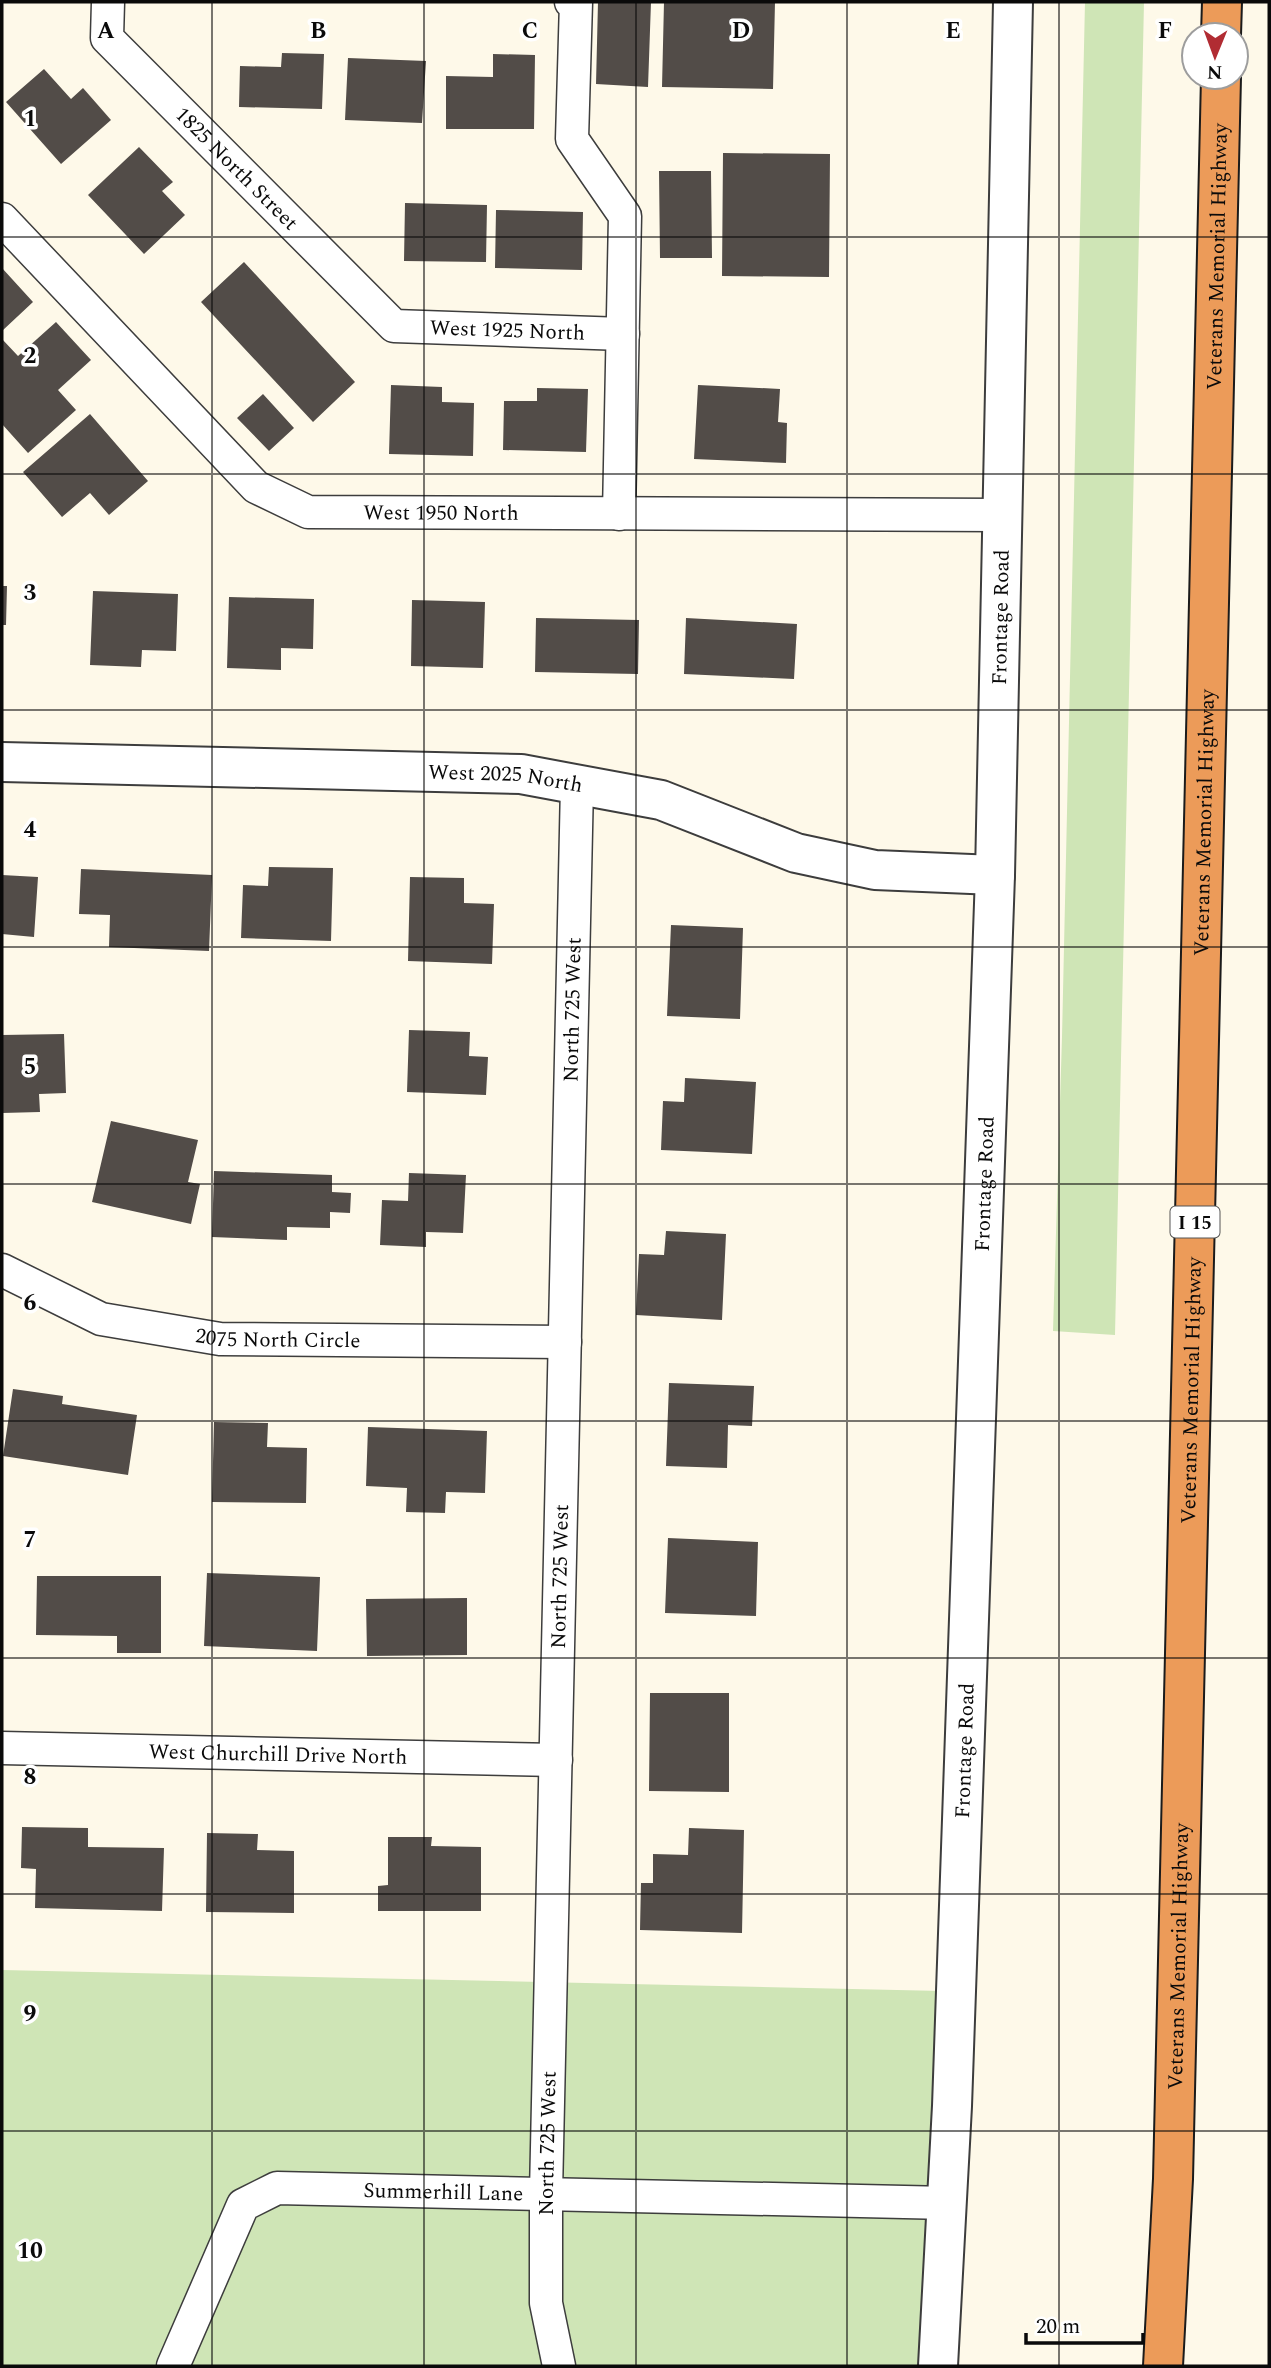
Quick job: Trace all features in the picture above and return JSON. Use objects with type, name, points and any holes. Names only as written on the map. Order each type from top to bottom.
[{"type":"highway","points":[[1222,2],[1222,21]]},
{"type":"highway","name":"Veterans Memorial Highway","points":[[1163,2366],[1173,2179],[1220,91]]},
{"type":"highway","points":[[1149,2366],[1173,2179]]},
{"type":"street","name":"1825 North Street","points":[[108,2],[107,38],[394,326]]},
{"type":"street","points":[[571,2],[576,2],[572,139],[625,216],[619,514]]},
{"type":"street","name":"Frontage Road","points":[[938,2366],[947,2203],[995,875],[1013,2]]},
{"type":"street","name":"West 1950 North","points":[[2,219],[256,487],[309,512],[1001,515]]},
{"type":"street","name":"West 1925 North","points":[[394,326],[623,334]]},
{"type":"street","name":"West 2025 North","points":[[2,762],[521,775],[661,800],[796,853],[875,870],[995,875]]},
{"type":"street","name":"North 725 West","points":[[559,2366],[545,2303],[577,785]]},
{"type":"street","name":"2075 North Circle","points":[[2,1270],[101,1319],[220,1339],[565,1342]]},
{"type":"street","name":"West Churchill Drive North","points":[[2,1748],[555,1760]]},
{"type":"street","name":"Summerhill Lane","points":[[173,2366],[243,2205],[277,2188],[947,2203]]},
{"type":"green space","points":[[1085,2],[1144,2],[1115,1335],[1053,1331]]},
{"type":"green space","points":[[2,1970],[942,1991],[932,2366],[2,2366]]},
{"type":"building","points":[[598,2],[651,2],[648,87],[596,84]]},
{"type":"building","points":[[664,2],[775,2],[773,89],[662,87]]},
{"type":"building","points":[[282,53],[324,54],[322,109],[239,107],[240,66],[281,67]]},
{"type":"building","points":[[493,54],[535,55],[534,129],[446,129],[446,76],[493,77]]},
{"type":"building","points":[[348,58],[426,61],[422,123],[345,120]]},
{"type":"building","points":[[44,69],[71,99],[83,88],[111,120],[61,164],[6,102]]},
{"type":"building","points":[[139,147],[173,182],[162,191],[185,215],[144,254],[88,195]]},
{"type":"building","points":[[723,153],[830,154],[829,277],[722,276]]},
{"type":"building","points":[[659,171],[711,171],[712,258],[660,258]]},
{"type":"building","points":[[405,203],[487,205],[486,262],[404,261]]},
{"type":"building","points":[[496,210],[583,212],[582,270],[495,268]]},
{"type":"building","points":[[244,262],[355,382],[313,422],[201,302]]},
{"type":"building","points":[[2,268],[33,302],[2,331]]},
{"type":"building","points":[[56,322],[91,360],[58,390],[76,410],[28,453],[2,424],[2,339],[18,356]]},
{"type":"building","points":[[391,385],[442,387],[442,402],[474,403],[473,456],[389,454]]},
{"type":"building","points":[[698,385],[780,389],[778,422],[787,423],[786,463],[694,459]]},
{"type":"building","points":[[537,388],[588,389],[586,452],[503,450],[504,401],[537,401]]},
{"type":"building","points":[[263,394],[294,428],[269,451],[237,418]]},
{"type":"building","points":[[90,414],[148,481],[109,515],[90,493],[62,517],[23,472]]},
{"type":"building","points":[[2,586],[7,586],[6,625],[2,625]]},
{"type":"building","points":[[93,591],[178,594],[176,651],[142,650],[141,667],[90,665]]},
{"type":"building","points":[[229,597],[314,599],[313,649],[281,648],[281,670],[227,668]]},
{"type":"building","points":[[412,600],[485,602],[483,668],[411,666]]},
{"type":"building","points":[[536,618],[639,620],[638,674],[535,672]]},
{"type":"building","points":[[686,618],[797,624],[794,679],[684,674]]},
{"type":"building","points":[[269,867],[333,868],[331,941],[241,938],[243,885],[268,886]]},
{"type":"building","points":[[81,869],[212,875],[209,951],[109,947],[110,915],[79,914]]},
{"type":"building","points":[[2,875],[38,877],[34,937],[2,934]]},
{"type":"building","points":[[410,877],[464,878],[464,903],[494,904],[492,964],[408,961]]},
{"type":"building","points":[[671,925],[743,928],[740,1019],[667,1016]]},
{"type":"building","points":[[409,1030],[470,1032],[469,1056],[488,1057],[486,1095],[407,1092]]},
{"type":"building","points":[[64,1034],[66,1093],[39,1094],[40,1112],[2,1113],[2,1035]]},
{"type":"building","points":[[685,1078],[756,1082],[752,1154],[661,1150],[663,1101],[684,1102]]},
{"type":"building","points":[[111,1121],[198,1140],[188,1182],[200,1184],[191,1224],[92,1202]]},
{"type":"building","points":[[214,1171],[332,1175],[332,1192],[351,1193],[350,1213],[330,1212],[330,1228],[287,1227],[287,1240],[212,1237]]},
{"type":"building","points":[[409,1173],[466,1175],[463,1233],[426,1232],[426,1247],[380,1245],[382,1200],[408,1201]]},
{"type":"building","points":[[666,1231],[726,1234],[722,1320],[636,1315],[639,1254],[664,1255]]},
{"type":"building","points":[[669,1383],[754,1386],[752,1426],[728,1425],[727,1468],[666,1466]]},
{"type":"building","points":[[13,1389],[63,1396],[62,1404],[137,1415],[128,1475],[3,1456]]},
{"type":"building","points":[[214,1422],[268,1423],[267,1447],[307,1448],[306,1503],[212,1502]]},
{"type":"building","points":[[368,1427],[487,1431],[485,1493],[446,1492],[445,1513],[406,1512],[407,1488],[366,1486]]},
{"type":"building","points":[[668,1538],[758,1542],[756,1616],[665,1613]]},
{"type":"building","points":[[207,1573],[320,1577],[317,1651],[204,1646]]},
{"type":"building","points":[[37,1576],[161,1576],[161,1653],[117,1653],[117,1636],[36,1635]]},
{"type":"building","points":[[467,1598],[467,1655],[367,1656],[366,1599]]},
{"type":"building","points":[[650,1693],[729,1693],[729,1792],[649,1791]]},
{"type":"building","points":[[22,1827],[88,1828],[88,1847],[164,1848],[162,1911],[35,1908],[36,1869],[21,1868]]},
{"type":"building","points":[[689,1828],[744,1830],[742,1933],[640,1930],[641,1883],[653,1883],[653,1854],[688,1855]]},
{"type":"building","points":[[207,1833],[258,1834],[257,1850],[294,1851],[294,1913],[206,1912]]},
{"type":"building","points":[[388,1837],[432,1837],[431,1846],[481,1847],[481,1911],[378,1911],[378,1886],[388,1885]]}]
